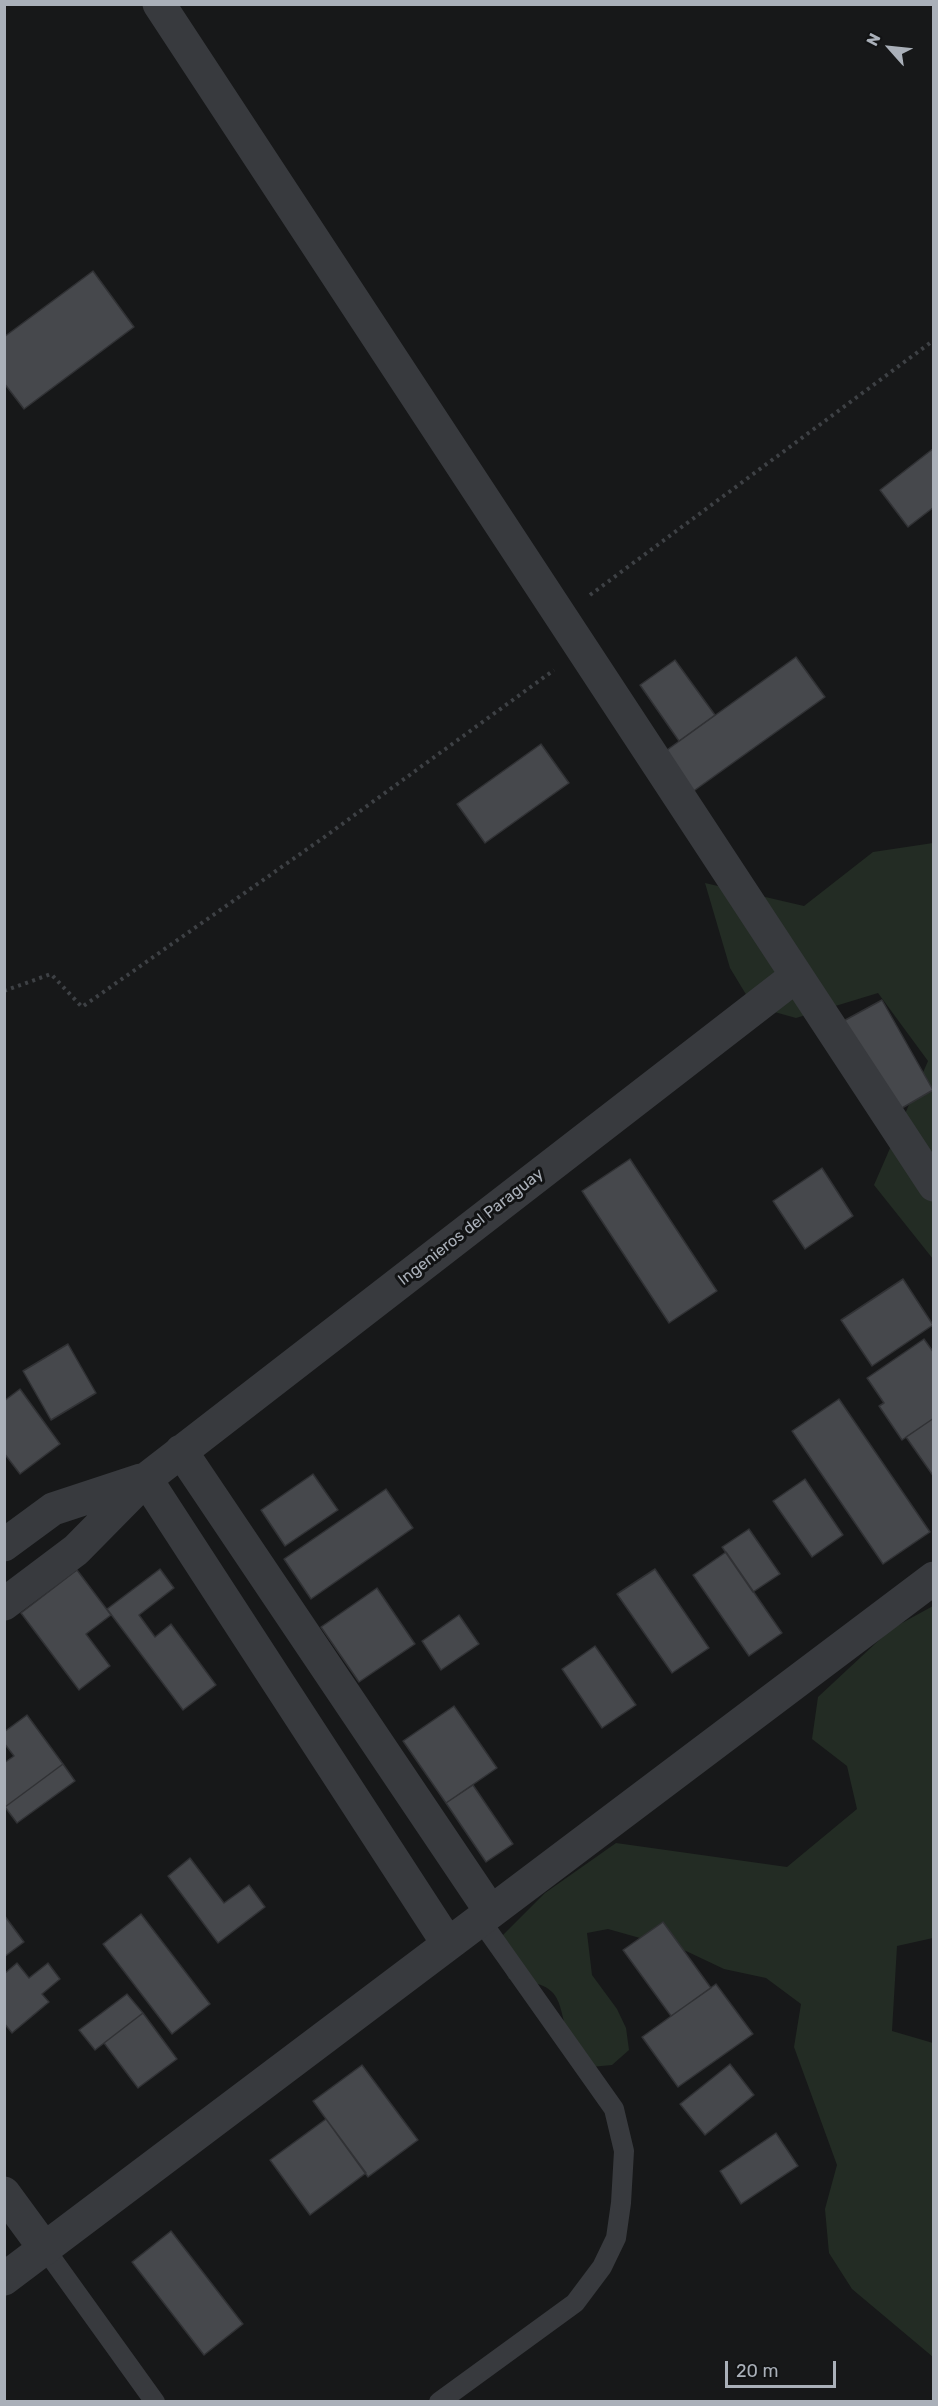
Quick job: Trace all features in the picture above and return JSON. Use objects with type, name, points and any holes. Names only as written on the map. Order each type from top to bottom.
[{"type":"street","points":[[159,4],[933,1185]]},
{"type":"street","name":"Ingenieros del Paraguay","points":[[4,1604],[76,1550],[146,1479],[181,1451],[796,976]]},
{"type":"street","points":[[181,1451],[486,1916]]},
{"type":"street","points":[[146,1479],[448,1944]]},
{"type":"street","name":"Ingenieros del Paraguay","points":[[4,1545],[53,1509],[146,1479]]},
{"type":"street","points":[[4,2279],[933,1578]]},
{"type":"street","points":[[4,2193],[45,2249]]},
{"type":"lane","points":[[439,2402],[574,2303],[607,2258],[616,2238],[621,2203],[624,2151],[614,2109],[486,1916]]},
{"type":"lane","points":[[45,2249],[155,2402]]},
{"type":"path","points":[[561,617],[933,340]]},
{"type":"path","points":[[4,992],[51,974],[82,1007],[323,838],[582,650]]},
{"type":"shaded area","points":[[933,843],[933,1259],[874,1185],[928,1061],[878,993],[796,1018],[753,1006],[730,968],[705,883],[804,906],[873,852]]},
{"type":"shaded area","points":[[933,1606],[933,1938],[897,1946],[892,2031],[933,2043],[933,2357],[852,2289],[829,2253],[825,2209],[837,2165],[794,2047],[801,2004],[766,1978],[724,1969],[686,1951],[608,1929],[587,1933],[592,1975],[617,2009],[626,2028],[629,2050],[612,2065],[591,2067],[574,2050],[558,2000],[552,1992],[543,1986],[509,1979],[499,1958],[502,1936],[545,1893],[616,1843],[787,1867],[857,1809],[847,1766],[812,1739],[818,1697],[891,1629]]},
{"type":"building","points":[[93,271],[134,327],[24,409],[4,383],[4,337]]},
{"type":"building","points":[[934,448],[934,507],[908,527],[880,490]]},
{"type":"building","points":[[796,657],[825,697],[688,795],[660,755]]},
{"type":"building","points":[[675,660],[715,715],[679,741],[640,685]]},
{"type":"building","points":[[541,744],[569,783],[485,843],[457,804]]},
{"type":"building","points":[[882,1000],[933,1090],[890,1115],[838,1024]]},
{"type":"building","points":[[630,1159],[717,1291],[669,1323],[582,1191]]},
{"type":"building","points":[[822,1168],[853,1216],[805,1249],[773,1201]]},
{"type":"building","points":[[903,1279],[933,1325],[872,1366],[841,1320]]},
{"type":"building","points":[[924,1339],[934,1353],[934,1418],[902,1440],[879,1406],[884,1403],[867,1378]]},
{"type":"building","points":[[68,1344],[96,1393],[51,1420],[23,1371]]},
{"type":"building","points":[[20,1389],[60,1444],[20,1474],[4,1453],[4,1401]]},
{"type":"building","points":[[839,1399],[930,1532],[883,1564],[792,1431]]},
{"type":"building","points":[[934,1418],[934,1477],[906,1437]]},
{"type":"building","points":[[313,1474],[338,1510],[285,1546],[261,1510]]},
{"type":"building","points":[[805,1479],[843,1535],[812,1557],[773,1501]]},
{"type":"building","points":[[386,1489],[413,1528],[311,1599],[284,1559]]},
{"type":"building","points":[[749,1529],[780,1574],[753,1592],[722,1547]]},
{"type":"building","points":[[726,1552],[782,1633],[749,1656],[693,1575]]},
{"type":"building","points":[[160,1569],[174,1588],[139,1615],[155,1637],[171,1624],[216,1685],[183,1710],[107,1609]]},
{"type":"building","points":[[655,1569],[709,1648],[672,1673],[617,1594]]},
{"type":"building","points":[[77,1570],[111,1615],[86,1634],[110,1666],[79,1690],[21,1613]]},
{"type":"building","points":[[377,1588],[415,1644],[359,1682],[321,1627]]},
{"type":"building","points":[[459,1615],[479,1644],[441,1670],[422,1641]]},
{"type":"building","points":[[595,1646],[636,1705],[602,1728],[562,1669]]},
{"type":"building","points":[[454,1706],[497,1768],[446,1803],[403,1741]]},
{"type":"building","points":[[27,1715],[63,1764],[5,1807],[4,1763],[14,1756],[4,1743],[4,1732]]},
{"type":"building","points":[[63,1764],[75,1781],[17,1823],[5,1807]]},
{"type":"building","points":[[473,1785],[513,1844],[486,1862],[446,1803]]},
{"type":"building","points":[[190,1858],[224,1903],[249,1885],[265,1907],[218,1943],[168,1876]]},
{"type":"building","points":[[141,1914],[210,2004],[172,2034],[103,1944]]},
{"type":"building","points":[[4,1915],[24,1942],[4,1957]]},
{"type":"building","points":[[663,1922],[711,1988],[671,2016],[623,1950]]},
{"type":"building","points":[[17,1963],[29,1978],[48,1963],[60,1979],[42,1994],[49,2002],[12,2033],[4,2023],[4,1974]]},
{"type":"building","points":[[716,1984],[753,2034],[678,2087],[642,2037]]},
{"type":"building","points":[[127,1994],[143,2013],[95,2050],[79,2030]]},
{"type":"building","points":[[143,2013],[177,2059],[138,2088],[104,2043]]},
{"type":"building","points":[[730,2064],[754,2095],[705,2135],[680,2104]]},
{"type":"building","points":[[362,2065],[418,2140],[368,2177],[313,2101]]},
{"type":"building","points":[[326,2119],[366,2173],[310,2215],[270,2160]]},
{"type":"building","points":[[776,2133],[798,2166],[741,2204],[720,2171]]},
{"type":"building","points":[[171,2231],[243,2324],[204,2355],[132,2262]]}]
